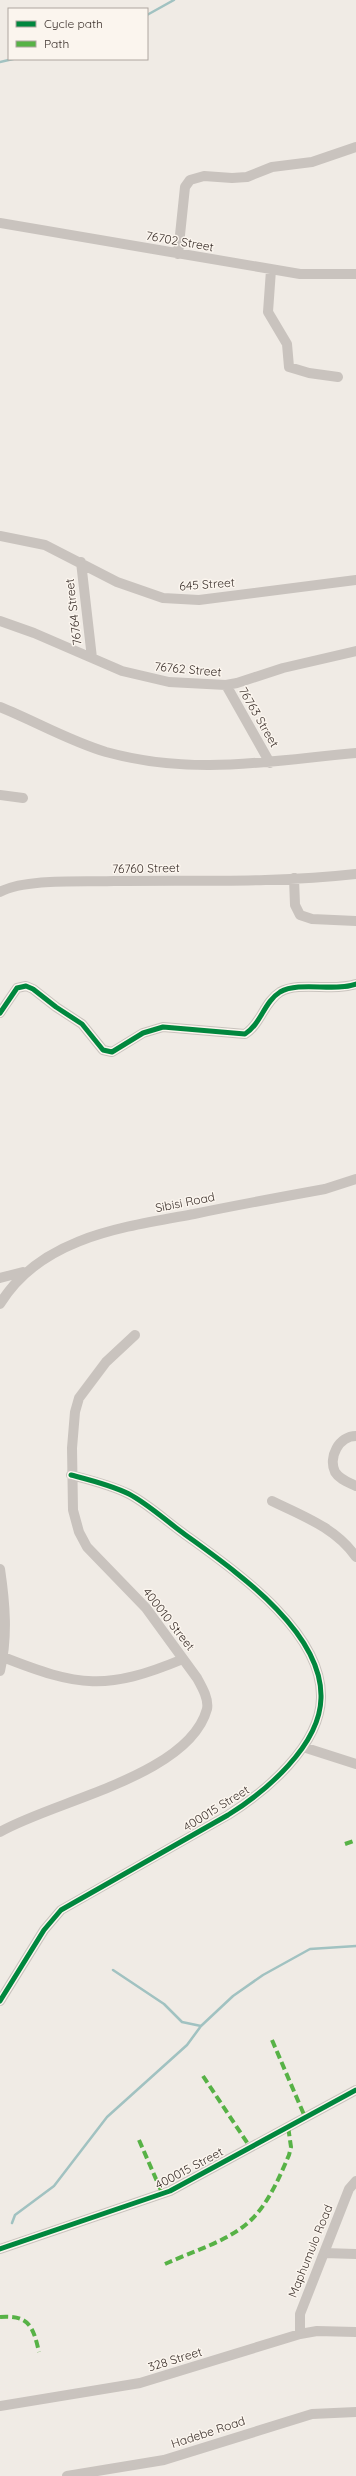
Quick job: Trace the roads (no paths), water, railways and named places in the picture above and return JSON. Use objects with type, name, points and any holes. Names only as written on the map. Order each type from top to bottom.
[{"type":"street","points":[[178,254],[185,187],[190,180],[204,176],[232,178],[248,176],[272,167],[312,162],[356,147]]},
{"type":"street","name":"76702 Street","points":[[0,223],[271,270],[319,275],[356,274]]},
{"type":"street","points":[[271,270],[268,312],[287,344],[289,367],[309,373],[338,376]]},
{"type":"street","name":"645 Street","points":[[0,536],[45,545],[142,592],[163,598],[199,600],[356,580]]},
{"type":"street","name":"76764 Street","points":[[80,562],[92,658]]},
{"type":"street","name":"76762 Street","points":[[0,621],[34,633],[122,671],[148,678],[226,685],[301,663],[356,651]]},
{"type":"street","name":"76763 Street","points":[[226,685],[270,763]]},
{"type":"street","points":[[0,707],[90,746],[145,761],[200,766],[270,763],[356,753]]},
{"type":"street","points":[[0,795],[23,798]]},
{"type":"street","name":"76760 Street","points":[[0,892],[14,886],[45,883],[294,878],[356,874]]},
{"type":"street","points":[[294,878],[295,905],[300,915],[312,919],[356,921]]},
{"type":"street","points":[[0,1013],[16,988],[26,986],[33,989],[56,1007],[82,1024],[103,1050],[112,1052],[143,1033],[163,1028],[244,1034],[255,1023],[270,1001],[280,992],[300,988],[334,988],[356,984]]},
{"type":"street","name":"Sibisi Road","points":[[0,1278],[25,1271],[64,1248],[103,1231],[325,1189],[356,1178]]},
{"type":"street","name":"Sibisi Road","points":[[0,1304],[25,1271]]},
{"type":"street","name":"400010 Street","points":[[0,1832],[122,1782],[176,1752],[189,1739],[207,1708],[206,1699],[197,1678],[146,1608],[87,1547],[75,1519],[71,1475],[75,1412],[79,1398],[106,1362],[135,1335]]},
{"type":"street","points":[[356,1436],[347,1438],[337,1447],[333,1462],[335,1471],[342,1479],[356,1486]]},
{"type":"street","name":"400015 Street","points":[[0,2001],[44,1930],[60,1910],[248,1802],[270,1783],[303,1747],[319,1712],[320,1684],[312,1657],[288,1623],[235,1571],[147,1505],[129,1494],[71,1475]]},
{"type":"street","points":[[272,1501],[332,1532],[348,1545],[356,1556]]},
{"type":"street","points":[[0,1568],[6,1615],[3,1657],[0,1671]]},
{"type":"street","points":[[3,1657],[53,1676],[75,1681],[96,1682],[133,1678],[183,1659]]},
{"type":"street","points":[[303,1747],[356,1764]]},
{"type":"street","name":"400015 Street","points":[[0,2249],[170,2191],[356,2090]]},
{"type":"street","name":"Maphumulo Road","points":[[300,2334],[300,2314],[349,2189],[356,2182]]},
{"type":"street","points":[[324,2253],[356,2254]]},
{"type":"street","name":"328 Street","points":[[0,2406],[126,2386],[172,2374],[300,2334],[317,2331],[356,2332]]},
{"type":"street","name":"Hadebe Road","points":[[67,2476],[164,2460],[312,2414],[356,2412]]},
{"type":"waterway","points":[[148,14],[174,0]]},
{"type":"waterway","points":[[0,62],[9,60]]},
{"type":"waterway","points":[[12,2223],[15,2215],[54,2186],[107,2117],[187,2045],[201,2026],[233,1996],[263,1975],[310,1949],[356,1946]]},
{"type":"waterway","points":[[113,1970],[164,2004],[182,2022],[201,2026]]}]
